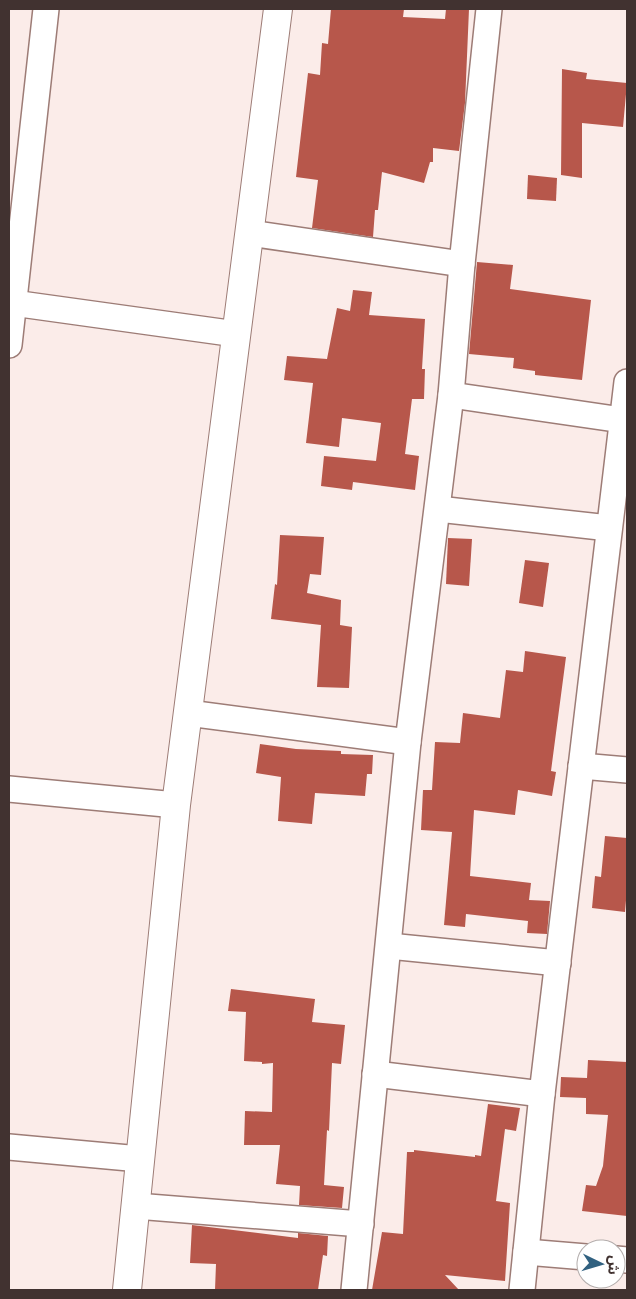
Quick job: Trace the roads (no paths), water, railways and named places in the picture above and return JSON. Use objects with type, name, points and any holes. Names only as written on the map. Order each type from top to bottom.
[{"type":"street","points":[[9,345],[46,9]]},
{"type":"street","points":[[127,1290],[176,806],[278,9]]},
{"type":"street","points":[[354,1290],[408,742],[438,509],[489,9]]},
{"type":"street","points":[[249,233],[462,264]]},
{"type":"street","points":[[13,303],[236,334]]},
{"type":"street","points":[[522,1290],[542,1094],[627,382]]},
{"type":"street","points":[[450,394],[622,420]]},
{"type":"street","points":[[438,509],[609,528]]},
{"type":"street","points":[[188,713],[408,742]]},
{"type":"street","points":[[582,766],[627,770]]},
{"type":"street","points":[[9,788],[176,806]]},
{"type":"street","points":[[389,946],[558,963]]},
{"type":"street","points":[[375,1074],[542,1094]]},
{"type":"street","points":[[9,1147],[140,1159]]},
{"type":"street","points":[[136,1206],[361,1224]]},
{"type":"street","points":[[526,1252],[576,1256]]}]
